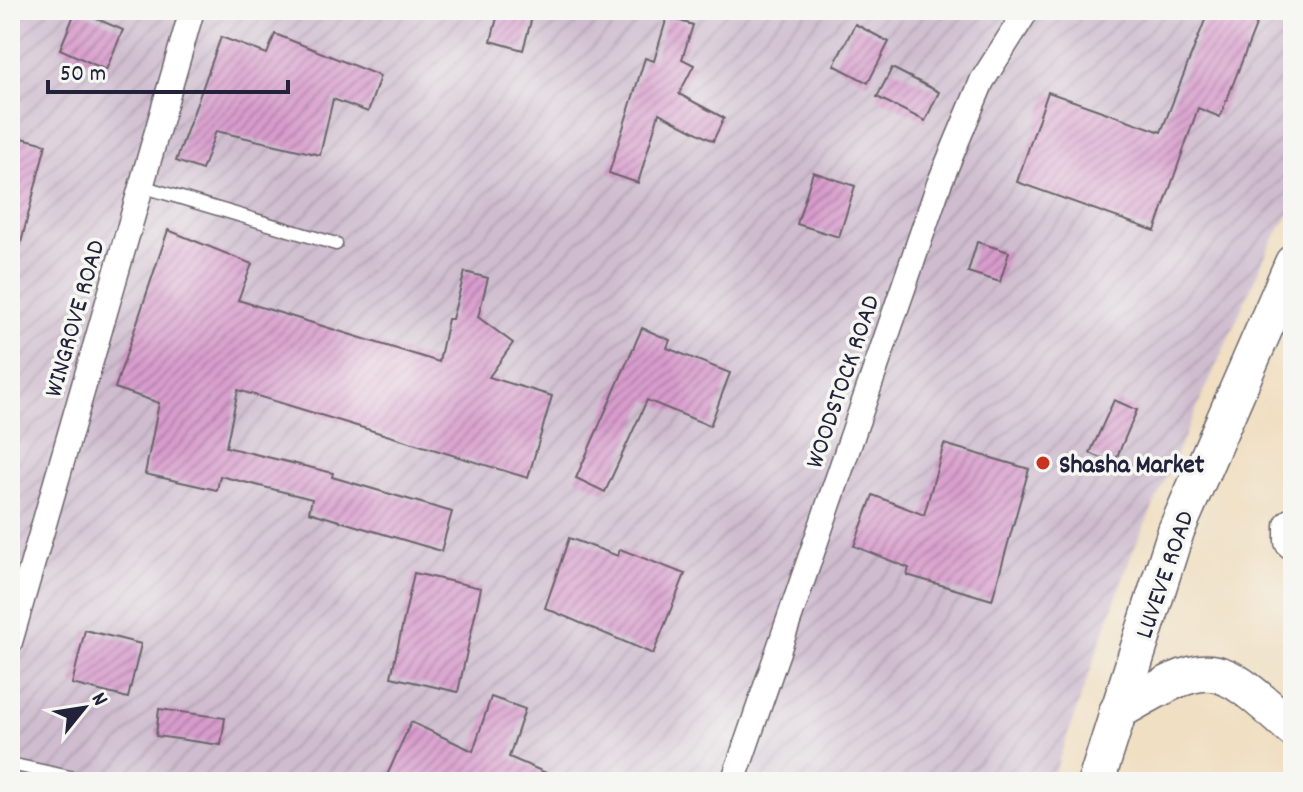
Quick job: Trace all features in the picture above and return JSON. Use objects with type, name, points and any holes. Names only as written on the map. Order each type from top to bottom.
[{"type":"street","name":"WINGROVE ROAD","points":[[10,642],[13,613],[192,10]]},
{"type":"street","name":"WOODSTOCK ROAD","points":[[733,782],[939,184],[982,81],[1027,10]]},
{"type":"street","name":"LUVEVE ROAD","points":[[1096,782],[1176,531],[1293,263]]},
{"type":"street","points":[[1293,526],[1293,541]]},
{"type":"street","points":[[1117,712],[1174,679],[1199,671],[1223,674],[1244,685],[1293,729]]},
{"type":"lane","points":[[141,186],[336,244]]},
{"type":"lane","points":[[10,764],[93,782]]},
{"type":"shaded area","points":[[10,10],[1293,10],[1293,208],[1270,245],[1130,558],[1051,782],[10,782]]},
{"type":"building","points":[[76,10],[123,30],[106,70],[60,49]]},
{"type":"building","points":[[499,10],[534,10],[523,50],[491,41]]},
{"type":"building","points":[[1209,10],[1262,10],[1220,117],[1198,108],[1155,231],[1017,182],[1048,92],[1161,132]]},
{"type":"building","points":[[667,17],[693,25],[682,59],[694,65],[679,94],[724,118],[713,141],[659,113],[638,183],[609,173],[645,58],[654,61]]},
{"type":"building","points":[[855,24],[889,42],[868,83],[834,65]]},
{"type":"building","points":[[275,34],[380,76],[368,112],[333,99],[320,155],[216,131],[202,170],[176,161],[221,37],[267,54]]},
{"type":"building","points":[[892,68],[939,92],[925,121],[877,97]]},
{"type":"building","points":[[10,135],[46,144],[19,251],[10,250]]},
{"type":"building","points":[[813,172],[855,186],[839,237],[797,224]]},
{"type":"building","points":[[168,230],[252,264],[238,300],[439,362],[448,319],[452,319],[465,272],[488,278],[478,317],[513,343],[489,377],[552,396],[528,478],[238,390],[226,447],[333,473],[332,477],[452,512],[441,551],[309,512],[312,499],[220,476],[217,490],[145,474],[159,403],[115,388]]},
{"type":"building","points":[[977,242],[1009,252],[1000,282],[968,272]]},
{"type":"building","points":[[642,328],[670,340],[667,348],[730,373],[710,426],[647,400],[605,492],[576,478]]},
{"type":"building","points":[[1114,400],[1137,410],[1114,464],[1090,453]]},
{"type":"building","points":[[944,444],[1029,469],[992,600],[907,575],[909,568],[854,546],[873,495],[924,515]]},
{"type":"building","points":[[569,538],[618,556],[620,549],[685,574],[653,654],[545,608]]},
{"type":"building","points":[[414,573],[481,588],[458,692],[391,677]]},
{"type":"building","points":[[85,630],[141,644],[128,698],[72,684]]},
{"type":"building","points":[[491,697],[525,709],[509,757],[567,782],[384,782],[411,722],[473,751]]},
{"type":"building","points":[[159,709],[225,718],[221,745],[156,736]]},
{"type":"place","name":"Shasha Market","points":[[1043,463]]}]
